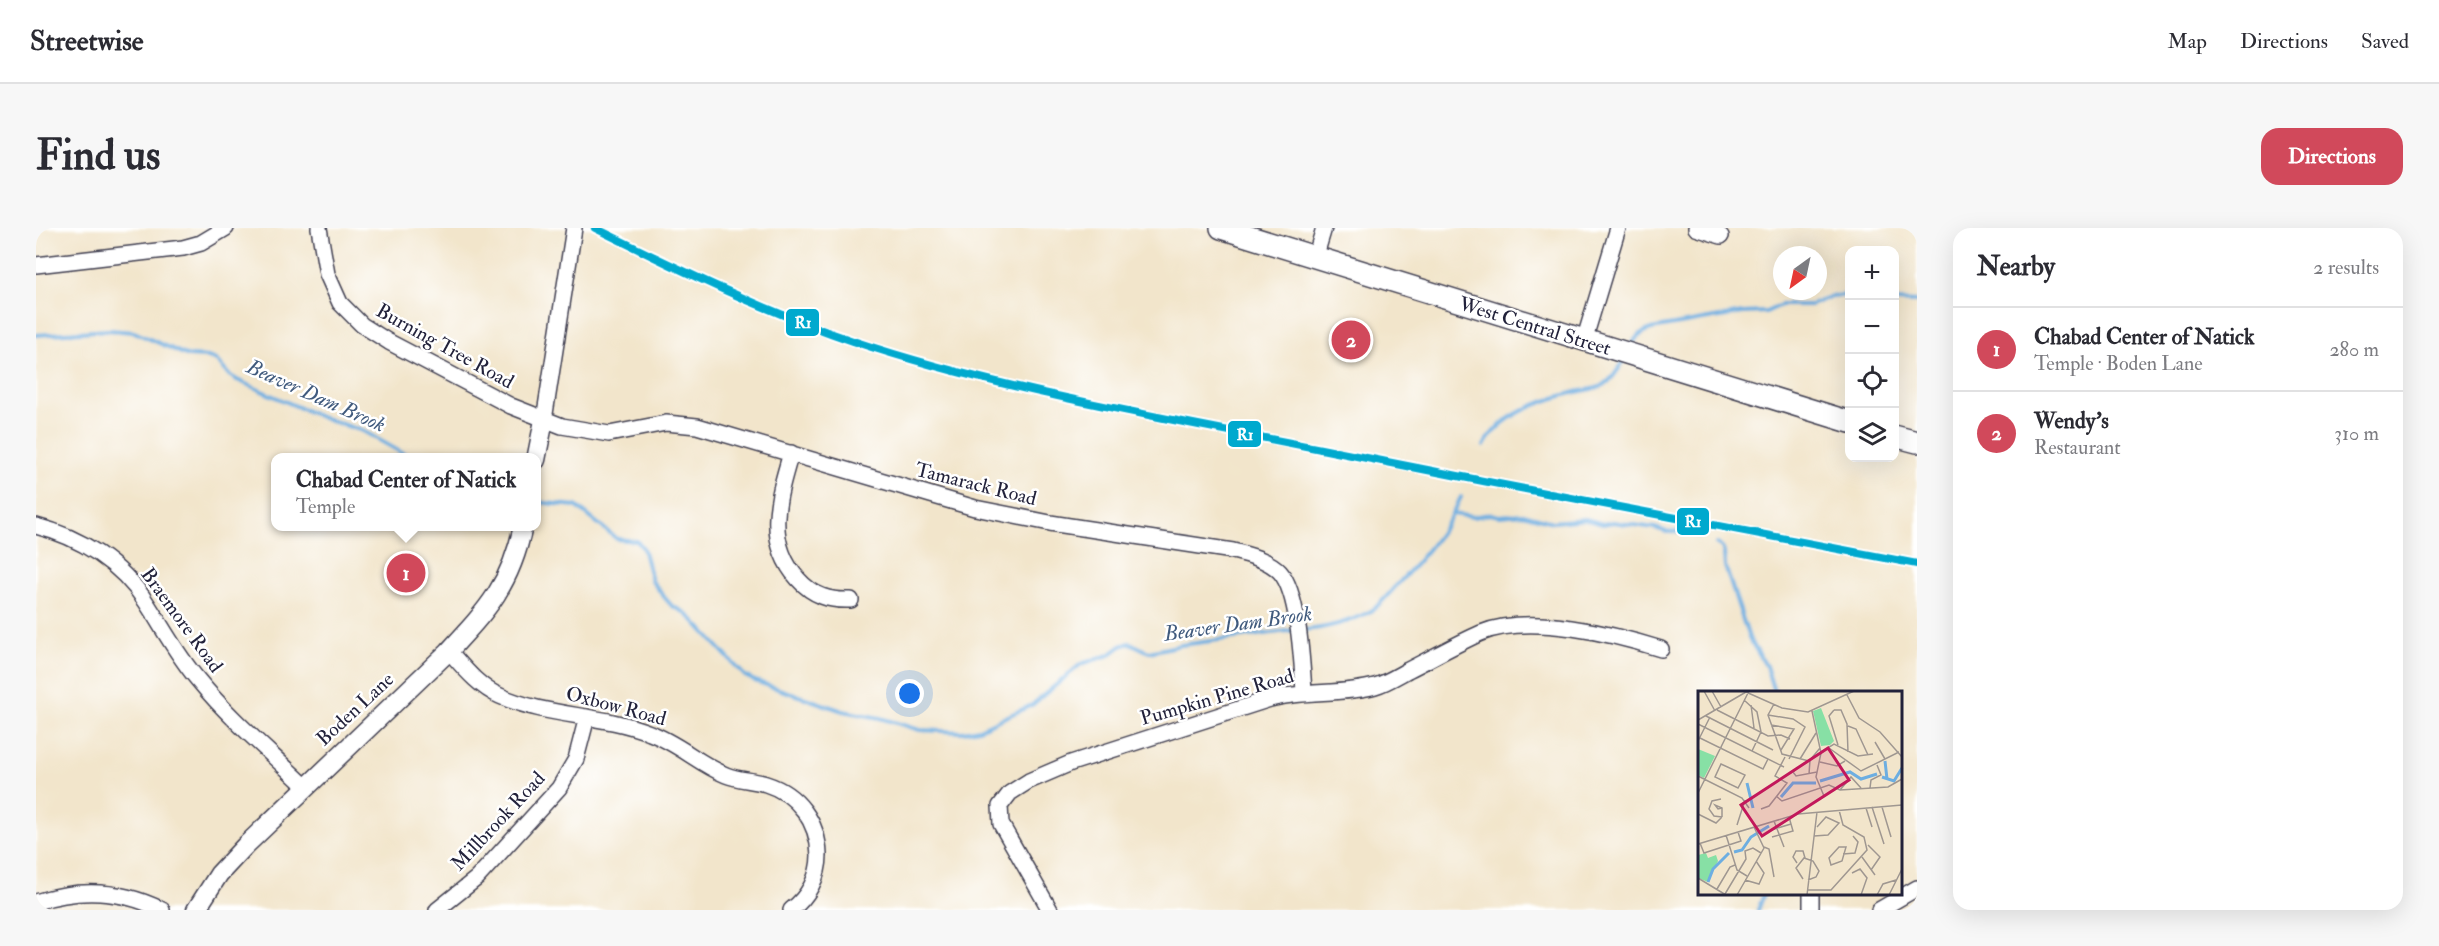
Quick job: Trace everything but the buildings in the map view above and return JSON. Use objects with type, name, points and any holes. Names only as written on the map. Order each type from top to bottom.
[{"type":"main road","name":"West Central Street","points":[[1221,228],[1845,420]]},
{"type":"main road","points":[[1899,437],[1917,442]]},
{"type":"street","points":[[36,265],[183,248],[201,243],[226,228]]},
{"type":"street","name":"Burning Tree Road","points":[[319,228],[332,289],[350,315],[389,342],[511,406],[544,420]]},
{"type":"street","points":[[538,453],[574,228]]},
{"type":"street","points":[[1315,258],[1324,228]]},
{"type":"street","points":[[1584,341],[1618,228]]},
{"type":"street","points":[[1696,228],[1721,236]]},
{"type":"street","name":"Tamarack Road","points":[[544,420],[579,430],[609,434],[651,425],[682,424],[791,453],[898,487],[998,513],[1247,555],[1281,573],[1296,616],[1304,692]]},
{"type":"street","points":[[791,453],[776,513],[776,527],[782,557],[790,570],[811,591],[836,601],[851,600]]},
{"type":"street","name":"Braemore Road","points":[[36,526],[79,542],[121,572],[145,600],[198,681],[306,787]]},
{"type":"street","name":"Boden Lane","points":[[196,910],[208,888],[230,862],[449,651],[481,617],[498,594],[512,566],[522,531]]},
{"type":"street","name":"Pumpkin Pine Road","points":[[1050,910],[1005,833],[1001,824],[1000,806],[1018,787],[1063,766],[1270,699],[1304,692],[1349,690],[1374,686],[1482,633],[1510,624],[1542,625],[1598,633],[1661,649]]},
{"type":"street","name":"Oxbow Road","points":[[449,651],[478,681],[498,695],[650,732],[729,777],[767,784],[784,792],[798,803],[812,822],[819,847],[819,860],[812,885],[805,897],[791,910]]},
{"type":"street","name":"Millbrook Road","points":[[446,907],[490,864],[559,788],[576,759],[587,717]]},
{"type":"street","points":[[1879,910],[1917,888]]},
{"type":"street","points":[[36,902],[69,894],[103,893],[138,900],[162,910]]},
{"type":"waterway","name":"Beaver Dam Brook","points":[[1630,348],[1638,336],[1651,329],[1743,313],[1766,312],[1781,305],[1811,305],[1832,296],[1845,295]]},
{"type":"waterway","name":"Beaver Dam Brook","points":[[1899,301],[1917,302]]},
{"type":"waterway","name":"Beaver Dam Brook","points":[[36,335],[109,330],[134,332],[188,356],[208,357],[216,360],[229,375],[237,380],[323,418],[363,431],[402,453]]},
{"type":"waterway","name":"Beaver Dam Brook","points":[[1484,446],[1500,426],[1522,411],[1560,396],[1604,385],[1613,377],[1624,360]]},
{"type":"waterway","name":"Beaver Dam Brook","points":[[1302,630],[1345,622],[1377,607],[1432,544],[1448,522],[1461,497]]},
{"type":"waterway","name":"Beaver Dam Brook","points":[[541,502],[576,506],[617,539],[637,541],[643,548],[652,581],[665,598],[672,606],[684,612],[694,621],[745,676],[843,711],[880,718],[920,730],[963,732],[979,729],[1032,705],[1081,664],[1109,655],[1121,646],[1130,643],[1149,652],[1181,645],[1295,630]]},
{"type":"waterway","points":[[1453,514],[1473,517],[1490,514],[1499,516],[1523,514],[1553,522],[1585,519],[1603,524],[1613,522],[1667,532],[1683,531],[1699,536]]},
{"type":"waterway","points":[[1717,544],[1722,547],[1725,566],[1749,638],[1766,666],[1774,691]]},
{"type":"waterway","points":[[1758,910],[1764,895]]},
{"type":"transit line","name":"R1","points":[[595,228],[787,317],[910,359],[1025,389],[1141,414],[1917,564]]},
{"type":"place","name":"Wendy's","points":[[1351,340]]},
{"type":"place","name":"Chabad Center of Natick","points":[[406,573]]}]
